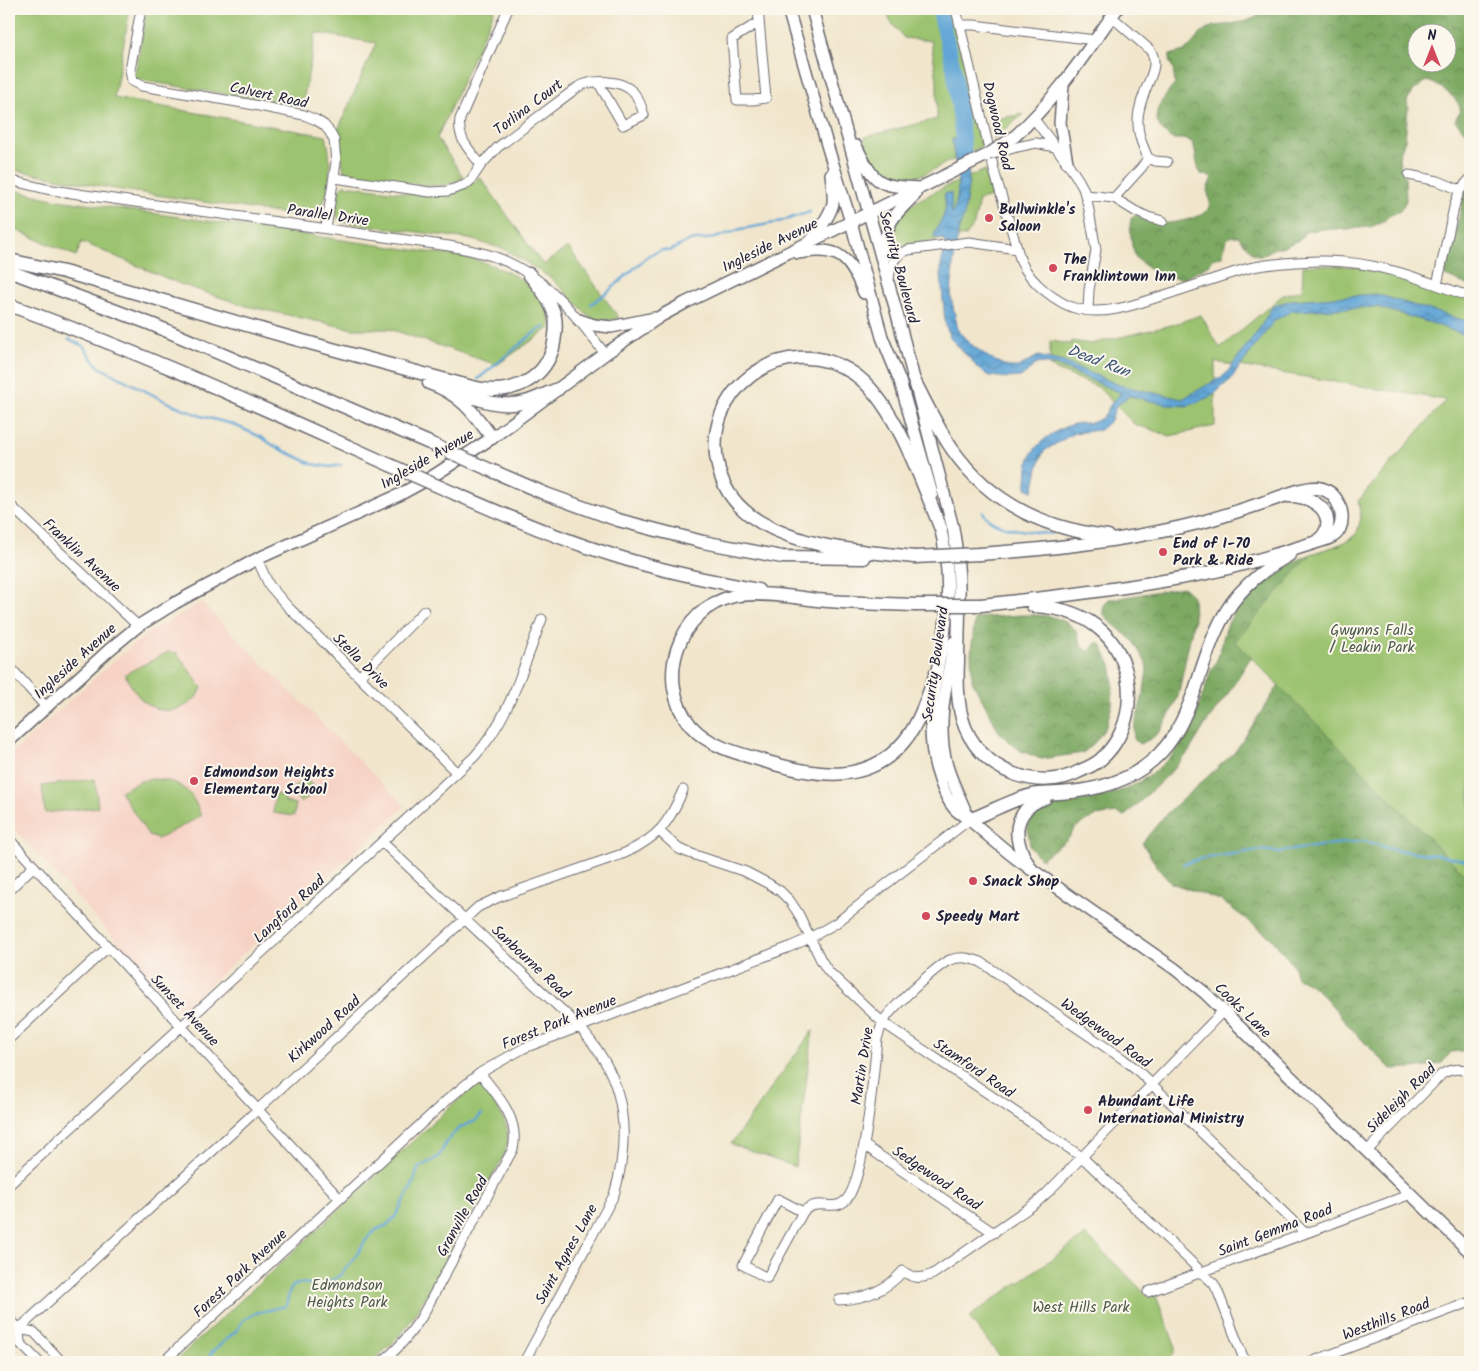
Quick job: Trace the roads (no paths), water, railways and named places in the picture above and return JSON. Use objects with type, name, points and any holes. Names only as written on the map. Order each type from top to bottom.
[{"type":"highway","points":[[9,260],[64,272],[288,337],[485,390],[497,391],[508,389],[530,380],[538,373],[551,354],[554,342],[555,318],[547,298],[529,274]]},
{"type":"highway","points":[[9,270],[151,324],[565,501],[618,520],[712,544],[782,557],[840,559],[914,557],[1044,549],[1126,538],[1197,523],[1300,490],[1315,488],[1332,494],[1336,499],[1342,516],[1339,531],[1334,536],[1208,572],[1128,587],[981,605]]},
{"type":"highway","points":[[9,306],[132,352],[456,494],[572,542],[611,555],[696,577],[798,598]]},
{"type":"highway","points":[[288,337],[490,402],[503,404],[524,402],[558,389]]},
{"type":"highway","points":[[914,557],[843,549],[799,539],[760,523],[736,504],[721,476],[716,461],[715,444],[721,415],[737,387],[749,376],[765,366],[781,360],[810,358],[827,361],[853,373],[876,395],[900,433],[941,529]]},
{"type":"highway","points":[[913,378],[934,420],[960,460],[981,482],[1001,498],[1026,514],[1057,526],[1090,534],[1126,538]]},
{"type":"highway","points":[[442,387],[468,406],[492,438]]},
{"type":"highway","points":[[969,820],[1019,799],[1035,795],[1074,792],[1117,782],[1143,768],[1159,755],[1181,726],[1219,625],[1238,594],[1266,569],[1323,536],[1328,527],[1324,512],[1311,500],[1286,496]]},
{"type":"highway","points":[[936,673],[918,720],[904,741],[882,760],[860,771],[821,775],[784,767],[740,754],[710,742],[688,721],[679,705],[673,674],[677,648],[687,628],[706,609],[720,601],[735,596],[757,595],[850,603],[1048,606],[1064,610],[1090,622],[1102,631],[1121,655],[1129,685],[1127,714],[1124,727],[1117,740],[1100,760],[1073,775],[1046,780],[1032,779],[1004,770],[992,763],[981,752],[966,730],[959,704],[958,683],[959,605]]},
{"type":"highway","points":[[1031,869],[1018,844],[1018,824],[1027,807],[1037,800],[1057,794]]},
{"type":"main road","name":"Security Boulevard","points":[[788,9],[851,222],[882,337],[900,381],[941,529],[946,552],[947,604],[945,629],[936,673],[930,723],[932,752],[942,787],[954,808],[969,820]]},
{"type":"main road","name":"Security Boulevard","points":[[812,9],[884,268],[953,528],[957,551],[959,605],[942,709],[943,750],[947,766],[969,820]]},
{"type":"main road","name":"Ingleside Avenue","points":[[9,741],[138,626],[175,602],[257,560],[399,495],[430,478],[492,438],[605,354],[661,316],[1016,142],[1063,85],[1114,13]]},
{"type":"main road","points":[[1063,85],[1060,123],[1067,162]]},
{"type":"main road","points":[[844,124],[869,171],[875,178],[891,186],[925,186]]},
{"type":"main road","points":[[810,242],[827,218],[833,202],[828,148]]},
{"type":"main road","points":[[884,268],[887,229],[897,212],[925,186]]},
{"type":"main road","points":[[784,255],[826,250],[843,258],[850,265],[859,280],[882,337]]},
{"type":"main road","points":[[579,320],[594,325],[611,327],[661,316]]},
{"type":"main road","name":"Cooks Lane","points":[[969,820],[996,844],[1175,969],[1205,994],[1470,1252]]},
{"type":"street","name":"Calvert Road","points":[[141,9],[130,70],[132,81],[142,86],[304,115],[316,120],[329,131],[334,140],[336,162],[326,229]]},
{"type":"street","points":[[480,165],[463,142],[460,134],[460,119],[508,9]]},
{"type":"street","points":[[758,9],[766,98],[737,100],[732,39],[759,22]]},
{"type":"street","name":"Dogwood Road","points":[[956,9],[984,132],[1016,249],[1027,274],[1058,302],[1078,309],[1110,310],[1130,306],[1253,267],[1319,261],[1364,264],[1396,271],[1470,297]]},
{"type":"street","points":[[1114,13],[1150,50],[1155,62],[1144,94],[1138,121],[1140,139],[1148,158]]},
{"type":"street","points":[[960,25],[974,25],[1096,40]]},
{"type":"street","name":"Torlina Court","points":[[335,178],[440,192],[457,188],[464,185],[476,174],[480,165],[498,147],[584,84],[598,82],[619,84],[627,87],[634,93],[644,115],[623,125],[598,82]]},
{"type":"street","points":[[1034,119],[1067,162],[1086,195],[1096,250],[1089,290],[1088,310]]},
{"type":"street","points":[[1016,142],[1036,143],[1055,147]]},
{"type":"street","points":[[1148,158],[1167,162]]},
{"type":"street","points":[[1114,198],[1148,158]]},
{"type":"street","points":[[1409,175],[1438,181],[1460,190]]},
{"type":"street","points":[[1436,285],[1460,190],[1470,179]]},
{"type":"street","name":"Parallel Drive","points":[[9,180],[46,189],[85,195],[449,246],[478,252],[514,265],[544,284],[579,320],[605,354]]},
{"type":"street","points":[[1086,195],[1114,198],[1135,211],[1163,221]]},
{"type":"street","points":[[888,284],[893,261],[908,250],[958,243],[1016,249]]},
{"type":"street","name":"Franklin Avenue","points":[[9,504],[138,626]]},
{"type":"street","name":"Stella Drive","points":[[257,560],[264,576],[275,593],[457,773]]},
{"type":"street","points":[[359,678],[424,611]]},
{"type":"street","name":"Langford Road","points":[[9,1185],[484,747],[500,722],[516,687],[542,619]]},
{"type":"street","points":[[9,666],[46,707]]},
{"type":"street","name":"Kirkwood Road","points":[[9,1338],[465,918],[493,899],[625,853],[648,841],[660,832],[676,807],[683,790]]},
{"type":"street","name":"Forest Park Avenue","points":[[163,1362],[446,1100],[480,1073],[524,1048],[810,938],[836,922],[969,820]]},
{"type":"street","name":"Stamford Road","points":[[660,832],[679,849],[746,872],[770,884],[790,901],[828,971],[882,1022],[1082,1157],[1210,1279],[1218,1292],[1245,1362]]},
{"type":"street","name":"Sunset Avenue","points":[[9,839],[340,1199]]},
{"type":"street","name":"Sanbourne Road","points":[[382,842],[579,1026],[601,1055],[616,1086],[622,1114],[624,1134],[623,1156]]},
{"type":"street","points":[[9,890],[34,866]]},
{"type":"street","points":[[9,1038],[108,946]]},
{"type":"street","name":"Wedgewood Road","points":[[937,969],[943,964],[958,958],[972,958],[1123,1059],[1152,1084],[1305,1233]]},
{"type":"street","name":"Martin Drive","points":[[802,1212],[811,1205],[838,1205],[844,1202],[854,1189],[864,1145],[882,1022],[890,1012],[937,969]]},
{"type":"street","points":[[839,1300],[868,1296],[890,1284],[903,1271],[914,1278],[927,1277],[1036,1203],[1223,1011]]},
{"type":"street","name":"Sideleigh Road","points":[[1367,1152],[1442,1074],[1456,1069],[1470,1071]]},
{"type":"street","name":"Granville Road","points":[[381,1362],[394,1353],[421,1318],[513,1149],[515,1140],[513,1122],[501,1100],[480,1073]]},
{"type":"street","name":"Sedgewood Road","points":[[864,1145],[994,1233]]},
{"type":"street","name":"Saint Agnes Lane","points":[[524,1362],[614,1194],[623,1156]]},
{"type":"street","name":"Saint Gemma Road","points":[[1148,1292],[1411,1194]]},
{"type":"street","points":[[778,1199],[802,1212],[767,1278],[743,1265],[778,1199]]},
{"type":"street","name":"Westhills Road","points":[[1311,1362],[1470,1302]]},
{"type":"street","points":[[9,1318],[19,1329],[34,1332],[62,1362]]},
{"type":"street","points":[[19,1329],[20,1343],[39,1362]]},
{"type":"water","name":"Dead Run","points":[[952,139],[967,139],[969,180],[964,216],[959,228],[953,266],[951,297],[958,330],[968,342],[991,359],[1008,367],[1018,367],[1038,356],[1064,362],[1119,385],[1182,399],[1225,375],[1274,305],[1292,300],[1376,294],[1470,322],[1470,337],[1377,307],[1292,311],[1275,320],[1230,380],[1212,396],[1188,406],[1169,405],[1129,396],[1117,405],[1111,420],[1100,430],[1074,433],[1044,451],[1033,491],[1026,488],[1029,461],[1036,447],[1048,437],[1068,426],[1097,421],[1105,415],[1113,401],[1121,393],[1056,365],[1039,363],[1020,377],[989,376],[977,368],[950,338],[945,323],[941,276],[945,246],[944,239],[934,238],[934,235],[945,211],[944,194],[951,193],[952,214],[956,204],[958,186]]},
{"type":"waterway","name":"Dead Run","points":[[939,9],[954,69],[965,160]]},
{"type":"waterway","points":[[591,304],[609,291],[649,255],[662,250],[670,251],[688,241],[715,238],[741,229],[775,223],[810,212]]},
{"type":"waterway","points":[[478,379],[535,332],[544,327]]},
{"type":"waterway","points":[[69,339],[83,346],[99,367],[167,402],[201,416],[232,424],[312,464],[330,467],[341,465]]},
{"type":"waterway","points":[[983,512],[988,518],[1004,527],[1051,534]]},
{"type":"waterway","points":[[1183,864],[1199,859],[1260,850],[1278,852],[1364,841],[1395,850],[1446,856],[1470,862]]},
{"type":"waterway","points":[[207,1362],[211,1353],[237,1330],[243,1320],[256,1313],[286,1306],[290,1290],[293,1286],[301,1283],[317,1285],[327,1283],[339,1276],[354,1259],[366,1240],[376,1230],[387,1225],[395,1217],[411,1188],[419,1167],[439,1156],[452,1135],[461,1127],[475,1121],[482,1114]]},
{"type":"place","name":"Bullwinkle's Saloon","points":[[989,218]]},
{"type":"place","name":"The Franklintown Inn","points":[[1053,268]]},
{"type":"place","name":"End of I-70 Park & Ride","points":[[1163,552]]},
{"type":"place","name":"Edmondson Heights Elementary School","points":[[194,781]]},
{"type":"place","name":"Snack Shop","points":[[973,881]]},
{"type":"place","name":"Speedy Mart","points":[[926,916]]},
{"type":"place","name":"Abundant Life International Ministry","points":[[1088,1110]]},
{"type":"park label","name":"Gwynns Falls / Leakin Park","points":[[1372,638]]},
{"type":"park label","name":"Edmondson Heights Park","points":[[347,1294]]},
{"type":"park label","name":"West Hills Park","points":[[1081,1307]]}]
